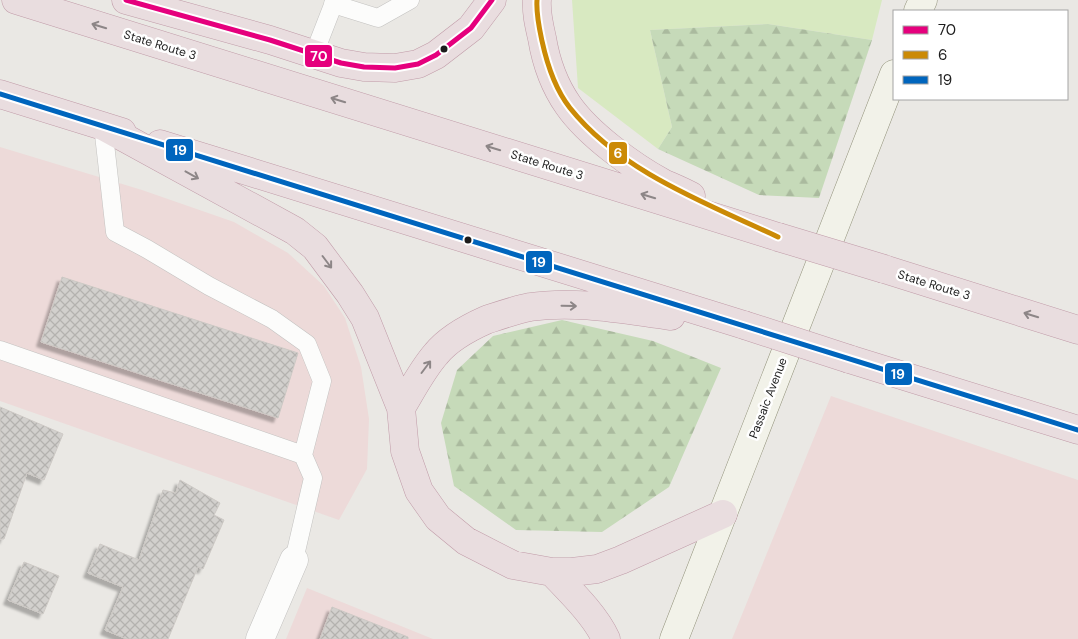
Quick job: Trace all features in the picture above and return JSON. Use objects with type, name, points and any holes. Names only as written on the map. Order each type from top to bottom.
[{"type":"highway","name":"State Route 3","points":[[16,0],[1078,330]]},
{"type":"highway","points":[[126,0],[270,40],[341,63],[364,67],[395,68],[418,64],[436,55],[471,28],[492,0]]},
{"type":"highway","points":[[536,0],[536,13],[552,77],[569,107],[590,131],[623,157],[662,182],[778,237]]},
{"type":"highway","points":[[0,94],[1078,430]]},
{"type":"highway","points":[[103,126],[295,231],[315,247],[350,294],[365,318],[401,408],[405,451],[419,491],[438,518],[466,541],[513,565],[552,572],[572,572],[597,569],[621,560],[723,514]]},
{"type":"highway","points":[[401,408],[431,360],[456,336],[474,325],[502,314],[530,307],[557,305],[593,306],[744,325]]},
{"type":"highway","points":[[552,572],[582,605],[606,639]]},
{"type":"main road","name":"Passaic Avenue","points":[[674,639],[893,77]]},
{"type":"street","points":[[260,639],[294,560]]},
{"type":"lane","points":[[314,54],[334,2],[378,18],[410,0]]},
{"type":"lane","points":[[103,126],[115,232],[272,319],[307,344],[322,381],[303,455],[313,478],[294,560]]},
{"type":"lane","points":[[0,350],[303,455]]},
{"type":"shaded area","points":[[0,147],[142,190],[234,222],[288,253],[324,286],[345,318],[361,367],[369,419],[367,469],[339,520],[0,401]]},
{"type":"shaded area","points":[[831,396],[1078,480],[1078,639],[732,639]]},
{"type":"shaded area","points":[[307,588],[433,639],[286,639]]},
{"type":"green space","points":[[572,0],[882,0],[872,40],[768,24],[650,30],[672,127],[658,149],[578,88]]},
{"type":"green space","points":[[768,24],[872,40],[819,198],[759,195],[658,149],[672,127],[650,30]]},
{"type":"green space","points":[[562,320],[653,341],[721,368],[669,487],[602,532],[516,530],[454,486],[441,423],[457,370],[493,336]]},
{"type":"building","points":[[62,277],[298,353],[278,418],[41,342]]},
{"type":"building","points":[[0,407],[63,434],[44,480],[27,473],[4,539],[0,539]]},
{"type":"building","points":[[180,480],[220,503],[214,515],[224,520],[203,569],[198,567],[168,639],[127,639],[105,630],[123,587],[88,573],[100,544],[139,560],[163,490],[176,493]]},
{"type":"building","points":[[24,562],[59,576],[43,614],[8,600]]},
{"type":"building","points":[[332,607],[408,637],[408,639],[320,639]]},
{"type":"transit line","name":"70","points":[[126,0],[270,40],[341,63],[364,67],[395,68],[418,64],[436,55],[471,28],[492,0]]},
{"type":"transit line","name":"6","points":[[537,0],[540,31],[552,76],[565,101],[591,131],[639,168],[666,184],[778,237]]},
{"type":"transit line","name":"19","points":[[0,94],[1078,430]]}]
